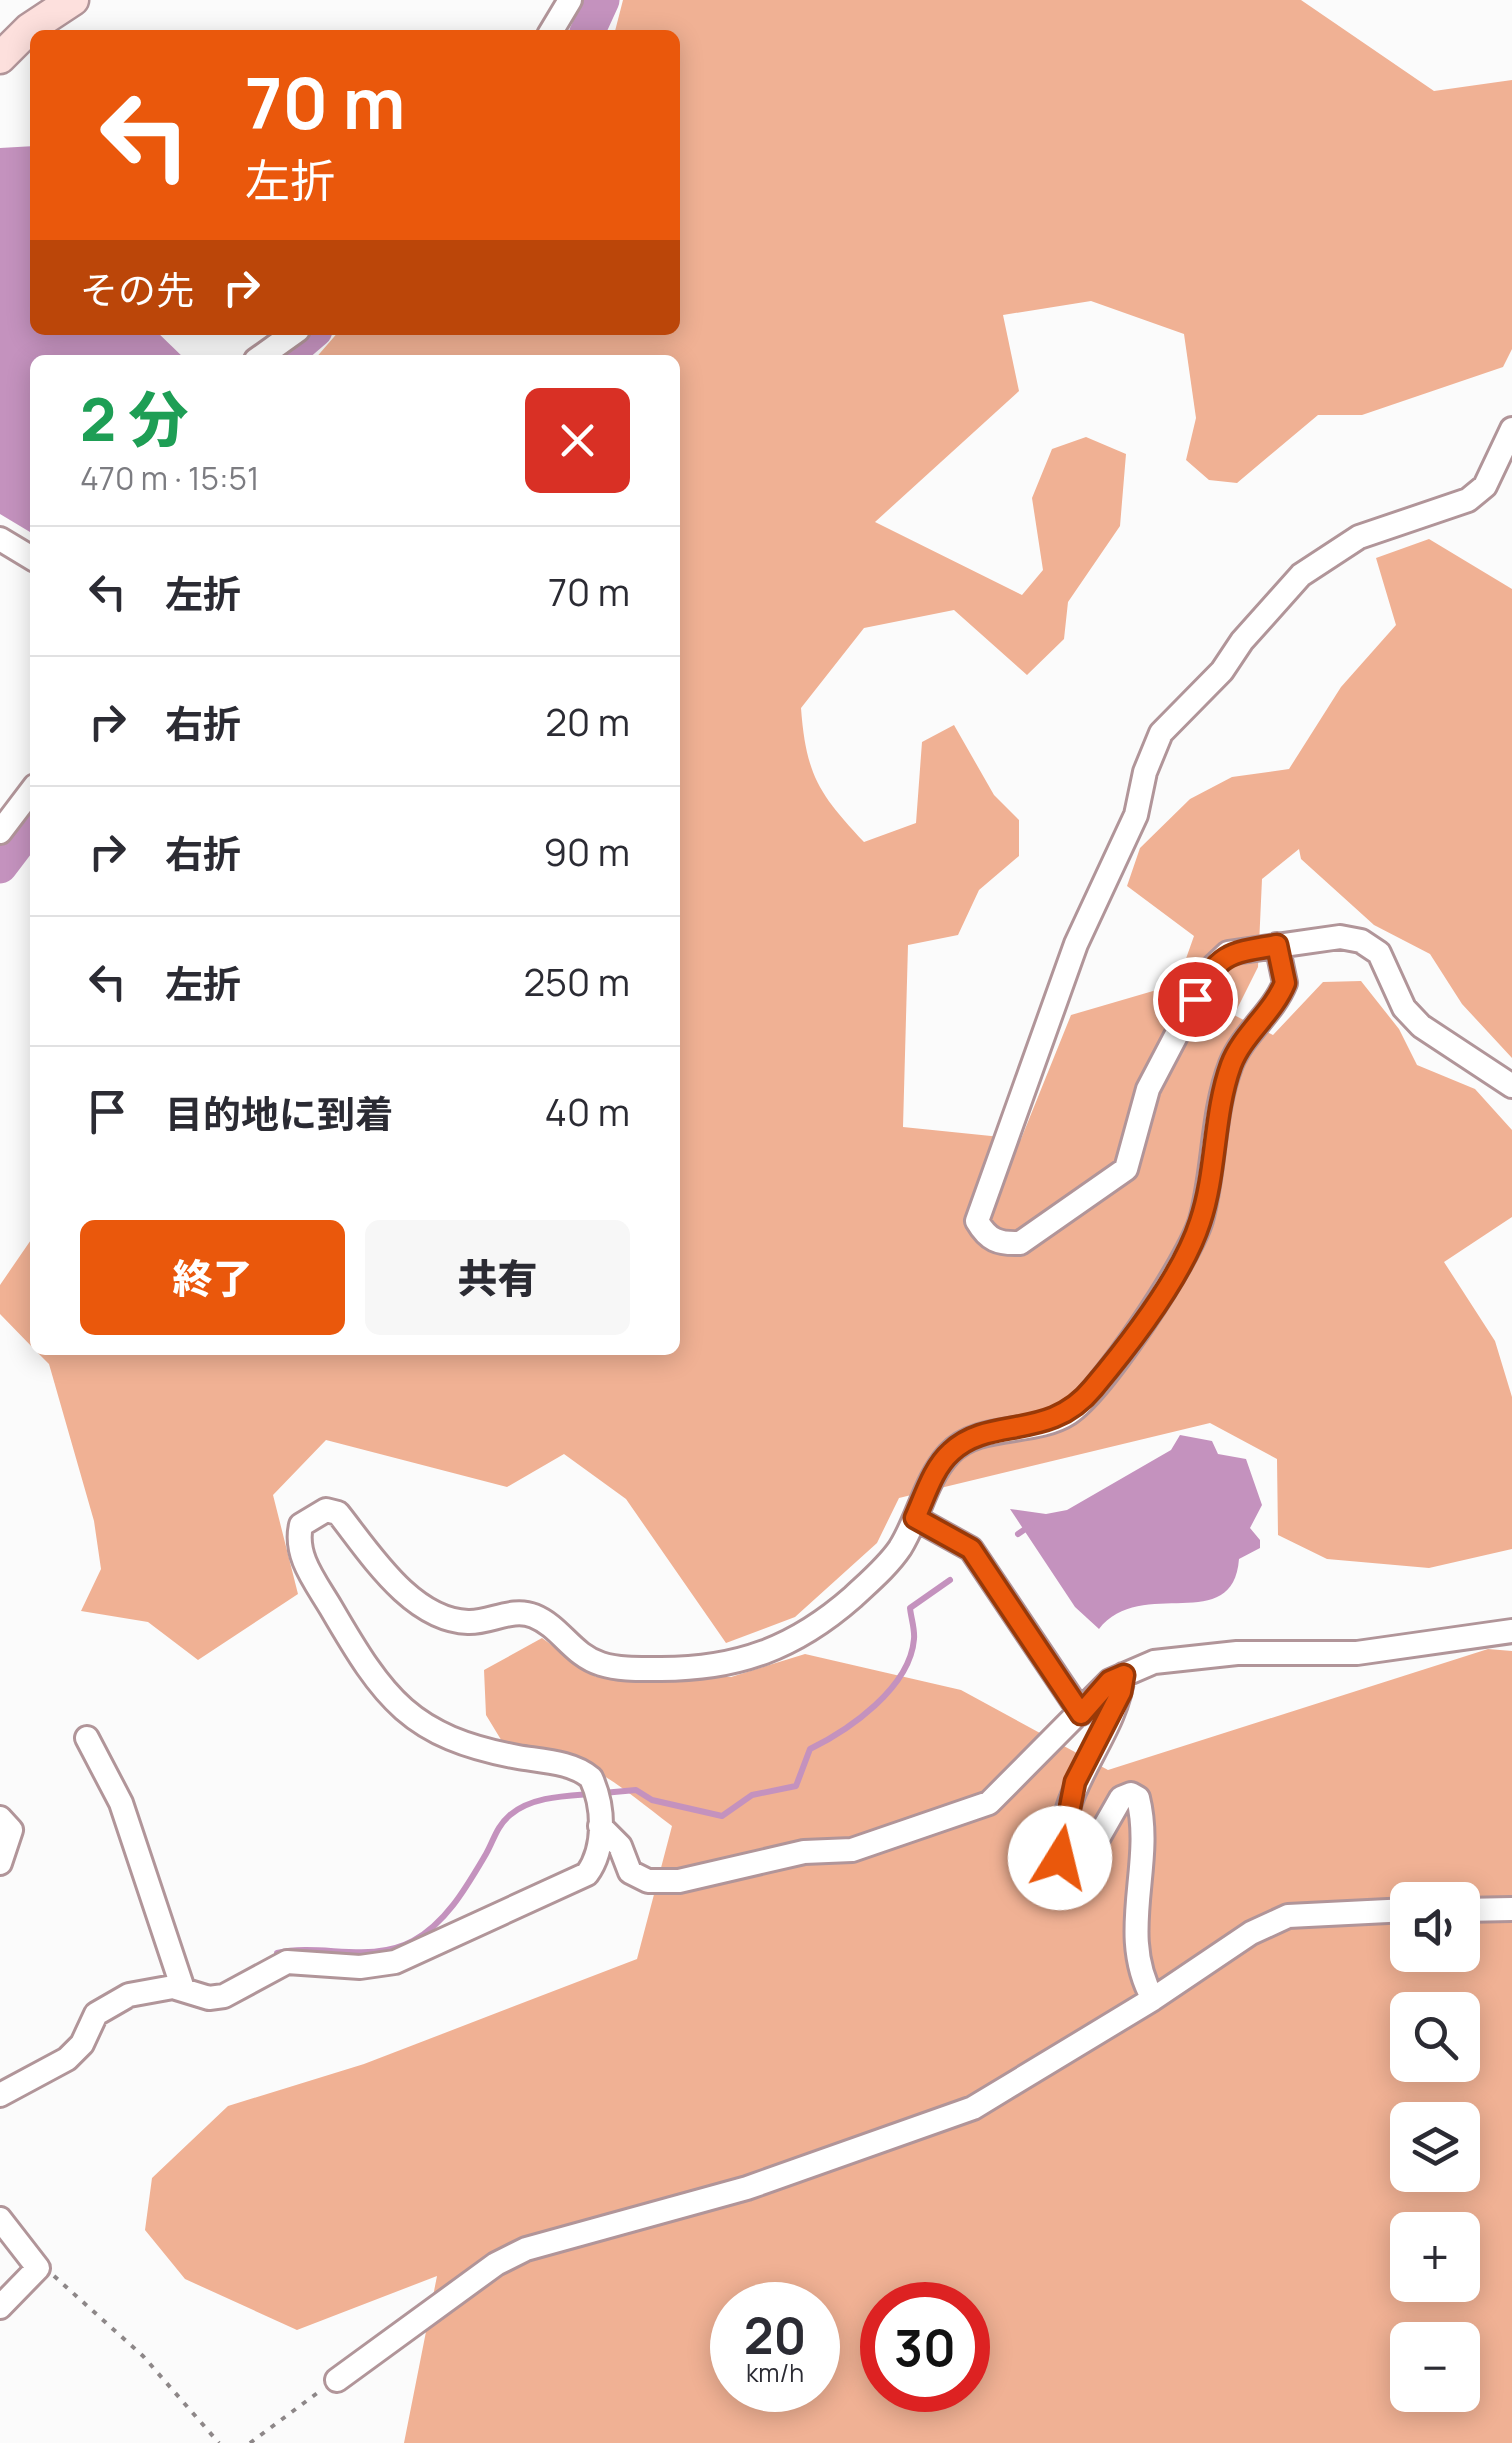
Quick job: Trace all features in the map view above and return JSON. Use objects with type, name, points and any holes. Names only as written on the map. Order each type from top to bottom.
[{"type":"main road","points":[[0,58],[29,29],[73,0]]},
{"type":"street","points":[[551,30],[570,0]]},
{"type":"street","points":[[263,355],[291,335]]},
{"type":"street","points":[[1512,429],[1485,486],[1468,500],[1360,537],[1301,575],[1242,641],[1222,671],[1160,733],[1145,772],[1136,815],[1076,944],[977,1221],[986,1236],[1002,1244],[1020,1242],[1126,1168],[1148,1089],[1211,968],[1228,953],[1340,937],[1361,941],[1378,953],[1404,1008],[1421,1026],[1512,1086]]},
{"type":"street","points":[[0,539],[30,557]]},
{"type":"street","points":[[0,832],[30,793]]},
{"type":"street","points":[[1277,945],[1285,983],[1233,1059],[1200,1224],[1180,1264],[1092,1390],[1069,1413],[1042,1424],[992,1434],[953,1450],[938,1466],[899,1550],[873,1579],[792,1643],[724,1666],[672,1669],[604,1665],[577,1654],[546,1622],[530,1614],[468,1622],[444,1617],[424,1607],[384,1570],[338,1513],[326,1510],[302,1525],[298,1542],[305,1564],[368,1671],[391,1699],[428,1728],[466,1747],[577,1768],[630,1872],[648,1882],[679,1881],[804,1852],[852,1850],[989,1804],[1110,1681],[1154,1662],[1204,1656],[1357,1653],[1512,1631]]},
{"type":"street","points":[[915,1518],[971,1549],[1081,1714]]},
{"type":"street","points":[[1124,1675],[1121,1692],[1075,1782],[1060,1858],[1062,1874],[1076,1875],[1121,1798],[1130,1794],[1138,1798],[1133,1935],[1139,1975],[1152,1999]]},
{"type":"street","points":[[88,1738],[121,1803],[183,1989]]},
{"type":"street","points":[[0,2095],[67,2059],[106,2007],[129,1995],[183,1989],[209,1998],[224,1996],[287,1962],[360,1967],[395,1962],[484,1925],[588,1874],[597,1861],[598,1805]]},
{"type":"street","points":[[0,1818],[11,1830],[0,1863]]},
{"type":"street","points":[[1480,1910],[1512,1909]]},
{"type":"street","points":[[337,2380],[496,2264],[526,2249],[748,2188],[973,2108],[1152,1999],[1251,1932],[1288,1916],[1390,1911]]},
{"type":"street","points":[[0,2219],[38,2268],[0,2307]]},
{"type":"path","points":[[38,2268],[46,2268],[143,2356],[219,2443]]},
{"type":"path","points":[[250,2443],[337,2380]]},
{"type":"shaded area","points":[[623,0],[1301,0],[1434,91],[1512,80],[1512,349],[1503,367],[1362,415],[1318,415],[1237,483],[1209,480],[1186,460],[1196,418],[1184,334],[1091,301],[1003,315],[1019,391],[875,522],[1022,595],[1043,570],[1032,498],[1052,449],[1086,437],[1126,454],[1120,526],[1068,602],[1064,639],[1027,675],[954,610],[864,628],[801,708],[807,750],[818,782],[864,842],[916,823],[922,742],[954,725],[994,795],[1019,820],[1019,856],[979,890],[958,935],[908,945],[903,1127],[1021,1139],[1071,1015],[1177,984],[1194,936],[1127,886],[1140,848],[1190,799],[1232,777],[1289,769],[1341,687],[1396,625],[1376,558],[1429,539],[1512,589],[1512,1058],[1462,1004],[1430,954],[1374,925],[1301,859],[1299,849],[1262,879],[1258,967],[1234,1015],[1273,1035],[1323,982],[1361,981],[1399,1029],[1417,1065],[1475,1089],[1512,1130],[1512,1217],[1444,1262],[1495,1341],[1512,1397],[1512,1549],[1429,1568],[1327,1559],[1278,1535],[1277,1459],[1210,1423],[899,1498],[877,1543],[795,1617],[726,1643],[626,1499],[564,1454],[507,1487],[326,1440],[273,1495],[298,1594],[198,1660],[148,1622],[81,1611],[101,1569],[94,1521],[49,1364],[40,1355],[680,1355],[680,355],[318,355],[336,335],[680,335],[680,30],[615,30]]},
{"type":"shaded area","points":[[30,146],[30,335],[160,335],[181,355],[30,355],[30,532],[0,514],[0,148]]},
{"type":"shaded area","points":[[30,1241],[30,1345],[0,1314],[0,1285]]},
{"type":"shaded area","points":[[1180,1435],[1212,1441],[1218,1454],[1246,1459],[1262,1505],[1250,1528],[1260,1540],[1260,1548],[1239,1559],[1233,1582],[1220,1595],[1203,1601],[1138,1606],[1117,1614],[1099,1629],[1075,1607],[1010,1509],[1046,1514],[1067,1510],[1171,1450]]},
{"type":"shaded area","points":[[542,1638],[596,1677],[731,1677],[805,1654],[961,1690],[1108,1770],[1488,1649],[1512,1651],[1512,2443],[404,2443],[437,2276],[297,2330],[185,2279],[145,2230],[152,2178],[228,2106],[364,2064],[637,1959],[672,1826],[594,1770],[556,1755],[503,1743],[486,1715],[484,1670]]},
{"type":"waterway","points":[[588,30],[602,0]]},
{"type":"waterway","points":[[286,355],[309,335]]},
{"type":"waterway","points":[[0,866],[30,827]]},
{"type":"waterway","points":[[1018,1534],[1031,1525]]},
{"type":"waterway","points":[[603,1793],[636,1790],[652,1800],[722,1816],[752,1795],[796,1786],[810,1749],[859,1719],[902,1674],[914,1635],[910,1608],[950,1580]]},
{"type":"waterway","points":[[277,1953],[380,1951],[413,1941],[436,1924],[455,1902],[510,1815],[538,1801],[590,1794]]},
{"type":"route","points":[[1060,1858],[1075,1782],[1121,1692],[1124,1675],[1110,1681],[1081,1714],[971,1549],[915,1518],[938,1466],[953,1450],[965,1442],[1042,1424],[1069,1413],[1092,1390],[1180,1264],[1200,1224],[1233,1059],[1285,983],[1277,945],[1228,953],[1211,968],[1195,999]]}]
